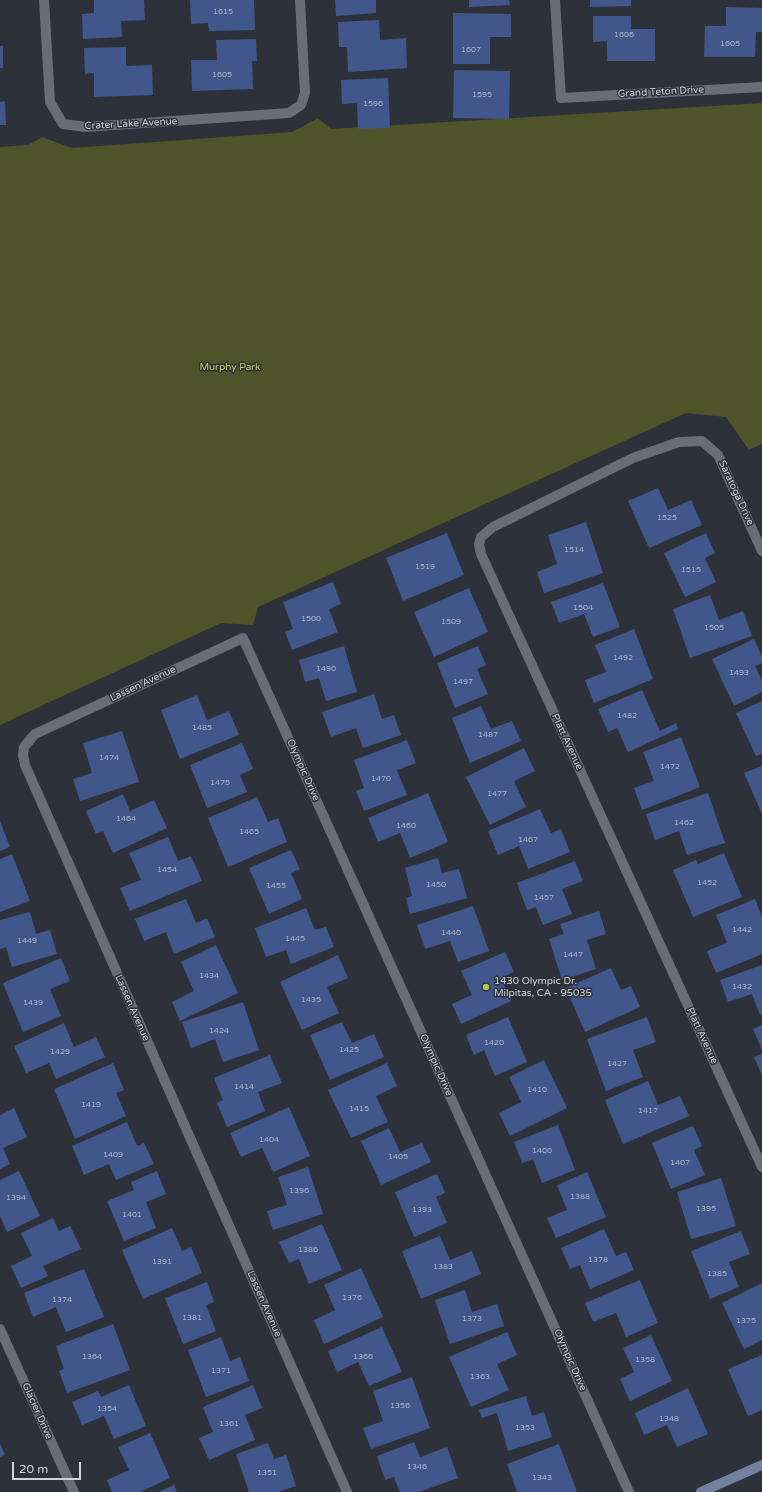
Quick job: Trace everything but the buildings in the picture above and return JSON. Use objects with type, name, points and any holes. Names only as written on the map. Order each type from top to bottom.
[{"type":"main road","points":[[701,1492],[762,1465]]},
{"type":"street","name":"Crater Lake Avenue","points":[[44,0],[50,102],[63,124],[86,127],[290,113],[301,105],[305,93],[306,80],[300,0]]},
{"type":"street","name":"Grand Teton Drive","points":[[555,0],[561,98],[762,87]]},
{"type":"street","name":"Saratoga Drive","points":[[702,441],[718,455],[762,551]]},
{"type":"street","name":"Platt Avenue","points":[[702,441],[679,442],[633,458],[494,527],[481,537],[479,544],[481,554],[762,1167]]},
{"type":"street","name":"Lassen Avenue","points":[[243,638],[35,734],[24,746],[23,756],[25,765],[347,1492]]},
{"type":"street","name":"Olympic Drive","points":[[243,638],[629,1492]]},
{"type":"street","name":"Glacier Drive","points":[[0,1329],[74,1492]]},
{"type":"green space","name":"Murphy Park","points":[[762,103],[762,444],[749,450],[726,417],[686,413],[258,607],[253,625],[221,623],[0,725],[0,147],[28,145],[42,137],[72,148],[292,132],[318,118],[331,129]]},
{"type":"place","name":"1430 Olympic Dr. Milpitas, CA - 95035","points":[[486,987]]}]
